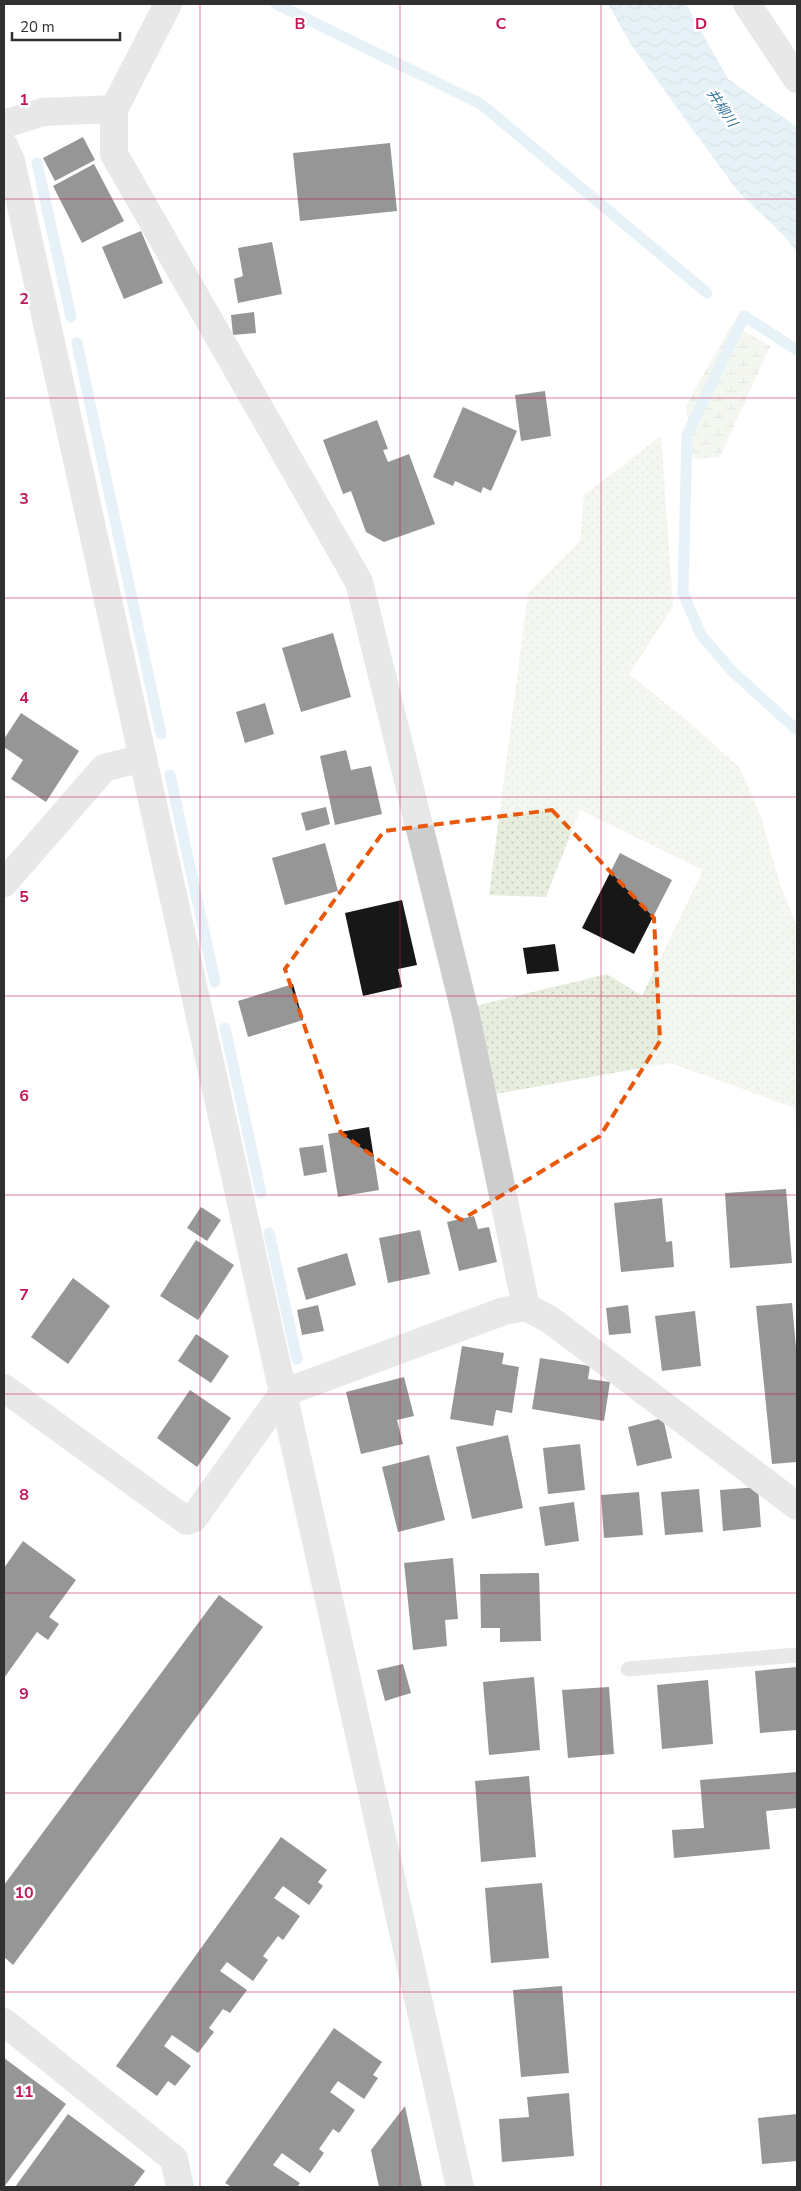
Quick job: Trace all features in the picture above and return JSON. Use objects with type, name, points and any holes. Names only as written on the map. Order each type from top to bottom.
[{"type":"street","points":[[168,4],[114,109],[114,154],[359,582],[466,1016],[526,1307]]},
{"type":"street","points":[[747,4],[797,79]]},
{"type":"street","points":[[4,124],[43,112],[114,109]]},
{"type":"street","points":[[4,146],[11,161],[460,2187]]},
{"type":"street","points":[[4,883],[104,768],[143,758]]},
{"type":"street","points":[[4,1388],[187,1521],[194,1519],[283,1392],[504,1311],[526,1307],[557,1324],[797,1506]]},
{"type":"street","points":[[4,2022],[174,2159],[180,2187]]},
{"type":"lane","points":[[628,1669],[797,1655]]},
{"type":"highlighted area","points":[[552,810],[654,918],[660,1041],[600,1136],[461,1220],[341,1133],[285,969],[384,831]]},
{"type":"green space","points":[[732,324],[770,346],[720,457],[693,459],[686,406]]},
{"type":"green space","points":[[661,436],[673,607],[629,674],[690,723],[740,768],[761,817],[780,884],[797,927],[797,1143],[795,1108],[670,1063],[496,1094],[475,1006],[607,974],[642,996],[703,870],[580,810],[546,897],[489,895],[528,593],[580,541],[584,495]]},
{"type":"water","name":"井柳川","points":[[608,4],[686,4],[728,79],[797,127],[797,252],[787,239],[736,189],[630,43]]},
{"type":"building","points":[[83,137],[95,160],[55,181],[43,158]]},
{"type":"building","points":[[390,143],[397,211],[300,221],[293,153]]},
{"type":"building","points":[[94,164],[124,221],[82,243],[53,186]]},
{"type":"building","points":[[141,231],[163,283],[124,299],[102,247]]},
{"type":"building","points":[[272,242],[282,294],[238,303],[234,279],[243,276],[238,248]]},
{"type":"building","points":[[254,312],[256,333],[233,335],[231,315]]},
{"type":"building","points":[[545,391],[551,436],[521,441],[515,395]]},
{"type":"building","points":[[463,407],[517,431],[491,491],[483,487],[481,493],[455,481],[453,486],[433,477]]},
{"type":"building","points":[[377,420],[388,449],[383,450],[388,462],[409,454],[435,524],[384,542],[366,532],[351,491],[343,494],[323,440]]},
{"type":"building","points":[[333,633],[351,697],[301,712],[282,648]]},
{"type":"building","points":[[265,703],[274,734],[245,743],[236,712]]},
{"type":"building","points":[[21,713],[79,751],[46,802],[11,779],[23,760],[4,747],[4,739]]},
{"type":"building","points":[[346,750],[351,770],[371,766],[382,814],[335,825],[320,756]]},
{"type":"building","points":[[326,807],[330,824],[306,831],[301,813]]},
{"type":"building","points":[[325,843],[338,891],[285,905],[272,858]]},
{"type":"building","points":[[620,853],[672,880],[634,954],[582,928]]},
{"type":"building","points":[[402,900],[417,965],[398,969],[402,987],[363,996],[345,913]]},
{"type":"building","points":[[555,944],[559,971],[527,974],[523,948]]},
{"type":"building","points":[[293,984],[303,1020],[248,1037],[238,1001]]},
{"type":"building","points":[[369,1127],[379,1190],[338,1197],[328,1134]]},
{"type":"building","points":[[323,1145],[327,1172],[304,1176],[299,1148]]},
{"type":"building","points":[[786,1189],[792,1263],[730,1268],[725,1193]]},
{"type":"building","points":[[662,1198],[666,1242],[672,1241],[674,1267],[621,1272],[614,1203]]},
{"type":"building","points":[[201,1207],[221,1220],[207,1241],[187,1228]]},
{"type":"building","points":[[474,1216],[478,1229],[489,1227],[497,1262],[459,1271],[447,1222]]},
{"type":"building","points":[[420,1230],[430,1274],[388,1283],[379,1238]]},
{"type":"building","points":[[196,1240],[234,1265],[198,1320],[160,1296]]},
{"type":"building","points":[[347,1253],[356,1285],[306,1300],[297,1268]]},
{"type":"building","points":[[73,1278],[110,1306],[68,1364],[31,1337]]},
{"type":"building","points":[[792,1303],[797,1359],[797,1462],[772,1464],[756,1306]]},
{"type":"building","points":[[318,1305],[324,1331],[302,1335],[297,1310]]},
{"type":"building","points":[[628,1305],[631,1333],[609,1335],[606,1308]]},
{"type":"building","points":[[695,1311],[701,1366],[662,1371],[655,1316]]},
{"type":"building","points":[[196,1334],[229,1356],[211,1383],[178,1361]]},
{"type":"building","points":[[462,1346],[504,1353],[502,1364],[519,1367],[512,1413],[496,1410],[493,1426],[450,1419]]},
{"type":"building","points":[[540,1358],[590,1366],[588,1379],[610,1382],[604,1421],[532,1409]]},
{"type":"building","points":[[404,1377],[414,1416],[397,1420],[403,1444],[361,1454],[346,1392]]},
{"type":"building","points":[[190,1390],[231,1418],[197,1467],[157,1438]]},
{"type":"building","points":[[663,1418],[672,1458],[637,1466],[628,1427]]},
{"type":"building","points":[[508,1435],[523,1508],[472,1519],[456,1447]]},
{"type":"building","points":[[580,1444],[585,1490],[548,1494],[543,1448]]},
{"type":"building","points":[[429,1455],[445,1520],[398,1532],[382,1467]]},
{"type":"building","points":[[758,1487],[761,1527],[723,1531],[720,1490]]},
{"type":"building","points":[[699,1489],[703,1532],[665,1535],[661,1492]]},
{"type":"building","points":[[639,1492],[643,1535],[604,1538],[601,1495]]},
{"type":"building","points":[[574,1502],[579,1541],[545,1546],[539,1507]]},
{"type":"building","points":[[23,1541],[76,1580],[49,1617],[59,1624],[48,1640],[37,1632],[4,1678],[4,1568]]},
{"type":"building","points":[[453,1558],[458,1619],[445,1620],[447,1646],[413,1650],[404,1563]]},
{"type":"building","points":[[539,1573],[541,1641],[500,1642],[500,1628],[481,1628],[480,1574]]},
{"type":"building","points":[[219,1595],[263,1627],[13,1965],[4,1957],[4,1885]]},
{"type":"building","points":[[403,1664],[411,1693],[385,1701],[377,1670]]},
{"type":"building","points":[[797,1667],[797,1730],[760,1733],[755,1671]]},
{"type":"building","points":[[534,1677],[540,1750],[489,1755],[483,1682]]},
{"type":"building","points":[[708,1680],[713,1744],[662,1749],[657,1685]]},
{"type":"building","points":[[609,1687],[614,1754],[568,1758],[562,1690]]},
{"type":"building","points":[[797,1772],[797,1808],[766,1811],[770,1849],[674,1858],[672,1830],[704,1828],[700,1780]]},
{"type":"building","points":[[529,1776],[536,1857],[481,1862],[475,1781]]},
{"type":"building","points":[[281,1837],[327,1870],[318,1882],[323,1886],[309,1905],[283,1886],[274,1898],[300,1916],[283,1940],[278,1936],[263,1956],[268,1960],[253,1981],[227,1962],[220,1971],[247,1990],[230,2013],[223,2009],[209,2028],[214,2032],[198,2053],[172,2035],[164,2046],[191,2066],[175,2086],[168,2081],[157,2096],[116,2066]]},
{"type":"building","points":[[542,1883],[549,1958],[491,1963],[485,1888]]},
{"type":"building","points":[[562,1986],[569,2073],[521,2077],[513,1990]]},
{"type":"building","points":[[334,2028],[382,2062],[373,2075],[378,2078],[364,2099],[338,2081],[330,2092],[355,2110],[339,2133],[333,2129],[319,2149],[324,2153],[310,2173],[282,2153],[273,2165],[300,2183],[297,2187],[232,2187],[225,2183]]},
{"type":"building","points":[[4,2058],[66,2104],[4,2187]]},
{"type":"building","points":[[569,2093],[574,2156],[502,2162],[499,2119],[529,2117],[527,2097]]},
{"type":"building","points":[[405,2106],[422,2187],[379,2187],[371,2150]]},
{"type":"building","points":[[68,2114],[145,2171],[133,2187],[15,2187]]},
{"type":"building","points":[[797,2114],[797,2161],[762,2164],[758,2118]]},
{"type":"waterway","points":[[276,4],[481,104],[707,293]]},
{"type":"waterway","points":[[37,163],[71,317]]},
{"type":"waterway","points":[[797,350],[744,316],[687,435],[683,593],[701,635],[732,671],[797,730]]},
{"type":"waterway","points":[[77,343],[161,734]]},
{"type":"waterway","points":[[170,775],[215,982]]},
{"type":"waterway","points":[[225,1028],[261,1193]]},
{"type":"waterway","points":[[269,1233],[297,1359]]}]
